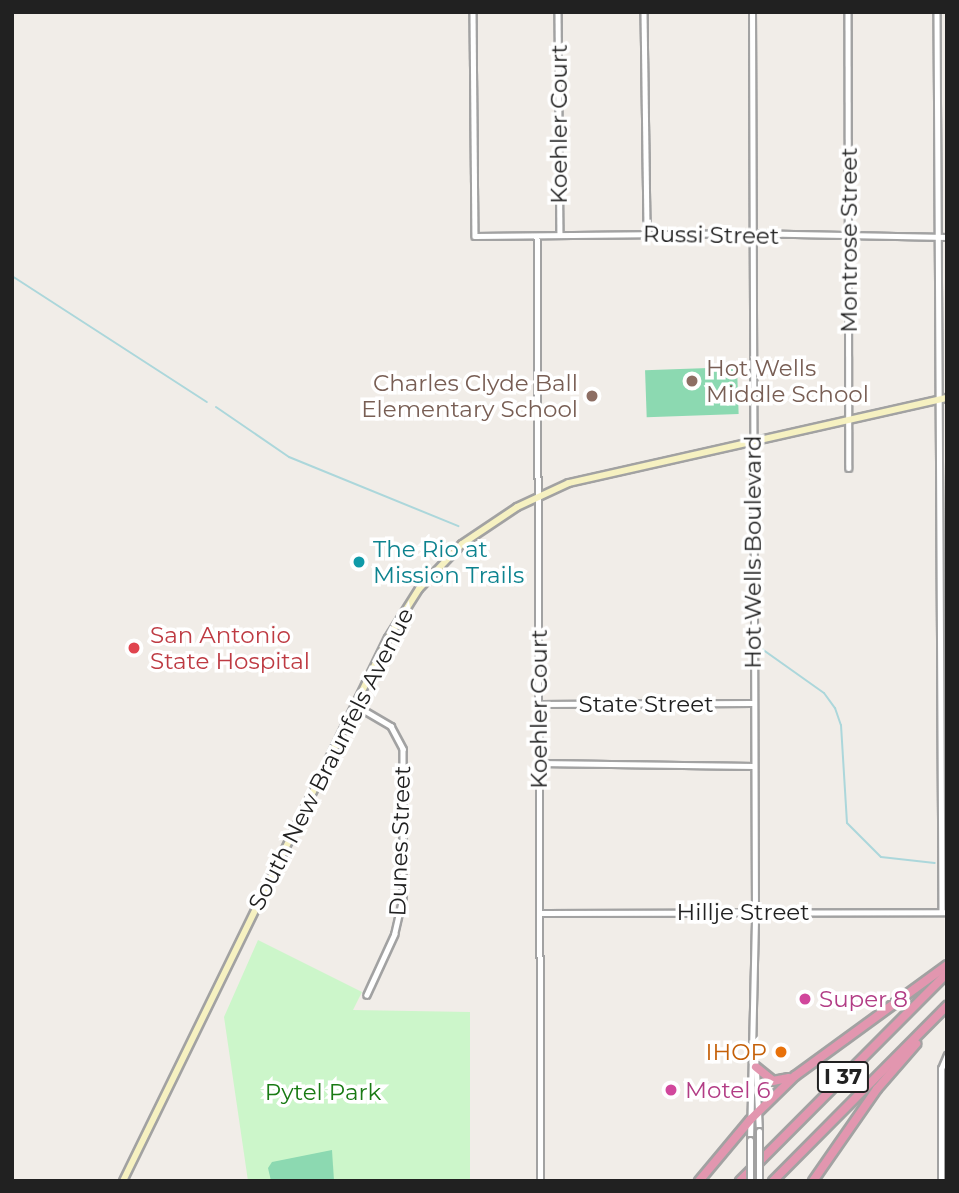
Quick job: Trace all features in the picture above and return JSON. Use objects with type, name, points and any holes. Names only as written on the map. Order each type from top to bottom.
[{"type":"highway","points":[[699,1181],[750,1120],[795,1076],[947,965]]},
{"type":"highway","name":"I 37","points":[[740,1181],[947,972]]},
{"type":"highway","points":[[813,1181],[877,1088],[947,1007]]},
{"type":"highway","name":"I 37","points":[[773,1181],[947,1007]]},
{"type":"highway","points":[[756,1067],[773,1081],[795,1076]]},
{"type":"main road","name":"South New Braunfels Avenue","points":[[123,1181],[401,615],[439,565],[486,524],[538,497],[582,480],[943,399]]},
{"type":"street","name":"Russi Street","points":[[473,12],[475,236],[647,234],[947,237]]},
{"type":"street","name":"Koehler Court","points":[[558,12],[559,236]]},
{"type":"street","points":[[644,12],[647,234]]},
{"type":"street","name":"Hot Wells Boulevard","points":[[750,1181],[755,912],[752,12]]},
{"type":"street","name":"Montrose Street","points":[[848,12],[849,468]]},
{"type":"street","points":[[937,12],[938,237],[943,399],[944,912]]},
{"type":"street","name":"Koehler Court","points":[[537,237],[541,1181]]},
{"type":"street","name":"State Street","points":[[539,704],[753,703]]},
{"type":"street","name":"Dunes Street","points":[[355,705],[391,726],[403,749],[403,898],[395,934],[367,995]]},
{"type":"street","points":[[539,763],[754,766]]},
{"type":"street","name":"Hillje Street","points":[[540,913],[944,912]]},
{"type":"street","name":"Hot Wells Boulevard","points":[[754,1049],[760,1111],[759,1181]]},
{"type":"street","points":[[941,1181],[941,1069],[947,1055]]},
{"type":"green space","points":[[737,367],[739,414],[647,417],[645,370]]},
{"type":"green space","name":"Pytel Park","points":[[258,940],[362,992],[353,1010],[470,1012],[470,1181],[248,1181],[224,1017]]},
{"type":"green space","points":[[332,1150],[334,1181],[271,1181],[268,1168],[272,1162]]},
{"type":"waterway","points":[[12,276],[207,402]]},
{"type":"waterway","points":[[216,407],[289,457],[458,526]]},
{"type":"waterway","points":[[762,649],[824,693],[835,708],[841,725],[847,823],[881,857],[935,863]]},
{"type":"place","name":"Hot Wells Middle School","points":[[692,381]]},
{"type":"place","name":"Charles Clyde Ball Elementary School","points":[[592,396]]},
{"type":"place","name":"The Rio at Mission Trails","points":[[359,562]]},
{"type":"place","name":"San Antonio State Hospital","points":[[134,648]]},
{"type":"place","name":"Super 8","points":[[805,999]]},
{"type":"place","name":"IHOP","points":[[781,1052]]},
{"type":"place","name":"Motel 6","points":[[671,1090]]}]
